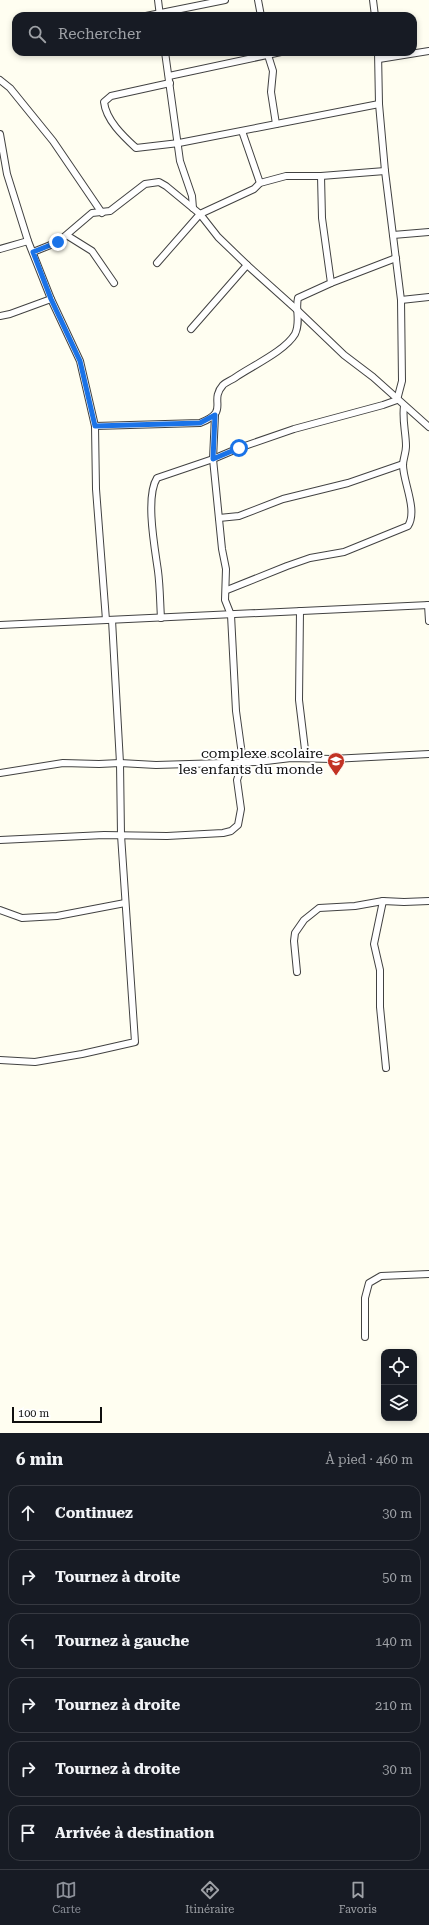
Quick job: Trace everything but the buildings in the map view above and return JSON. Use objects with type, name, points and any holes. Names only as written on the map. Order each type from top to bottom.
[{"type":"street","points":[[158,0],[160,12]]},
{"type":"street","points":[[169,12],[225,0]]},
{"type":"street","points":[[258,0],[260,12]]},
{"type":"street","points":[[373,0],[374,12]]},
{"type":"street","points":[[417,53],[429,51]]},
{"type":"street","points":[[166,56],[179,143],[180,161],[192,196],[193,208]]},
{"type":"street","points":[[256,56],[111,96],[104,102],[105,109],[113,122],[136,148],[179,143],[379,104]]},
{"type":"street","points":[[268,56],[273,71],[271,92],[276,124]]},
{"type":"street","points":[[379,56],[379,104],[385,171],[401,300],[402,382],[397,400]]},
{"type":"street","points":[[379,59],[398,56]]},
{"type":"street","points":[[0,80],[10,88],[49,136],[102,213]]},
{"type":"street","points":[[242,131],[260,183]]},
{"type":"street","points":[[0,134],[7,174],[28,241],[51,299],[80,361],[95,426],[96,489],[109,620],[120,763],[121,835],[135,1042],[82,1054],[35,1062],[0,1060]]},
{"type":"street","points":[[157,263],[200,214],[254,189],[260,183],[286,176],[321,176],[385,171]]},
{"type":"street","points":[[0,177],[7,174]]},
{"type":"street","points":[[321,176],[322,218],[330,283]]},
{"type":"street","points":[[33,252],[58,242],[68,236],[92,213],[110,211],[145,184],[153,182],[166,186],[200,214],[218,237],[344,355],[373,377],[429,427]]},
{"type":"street","points":[[393,235],[429,232]]},
{"type":"street","points":[[68,236],[92,251],[114,283]]},
{"type":"street","points":[[0,249],[28,241]]},
{"type":"street","points":[[0,840],[121,835],[174,836],[223,832],[235,828],[238,825],[241,815],[237,780],[243,762],[236,711],[231,615],[225,600],[227,590],[226,569],[222,549],[213,459],[215,415],[218,410],[217,398],[223,384],[289,342],[298,326],[296,309],[298,298],[302,294],[396,258]]},
{"type":"street","points":[[191,329],[247,265]]},
{"type":"street","points":[[401,300],[429,297]]},
{"type":"street","points":[[0,316],[10,314],[51,299]]},
{"type":"street","points":[[161,618],[158,571],[153,546],[152,509],[155,482],[160,477],[294,429],[397,400]]},
{"type":"street","points":[[227,590],[310,558],[344,552],[404,529],[410,524],[410,493],[403,464],[406,445],[403,416],[404,406]]},
{"type":"street","points":[[95,426],[200,423],[215,415]]},
{"type":"street","points":[[219,518],[239,516],[283,499],[348,483],[403,464]]},
{"type":"street","points":[[0,625],[428,605],[429,621]]},
{"type":"street","points":[[300,611],[298,700],[306,758]]},
{"type":"street","points":[[0,773],[63,763],[120,763],[156,765],[243,762],[291,758],[356,759],[429,754]]},
{"type":"street","points":[[297,972],[294,941],[295,933],[304,920],[319,908],[326,906],[355,906],[383,901],[429,901]]},
{"type":"street","points":[[383,901],[374,944],[380,970],[380,1006],[386,1068]]},
{"type":"street","points":[[0,910],[22,918],[50,916],[125,903]]},
{"type":"street","points":[[365,1337],[365,1298],[369,1283],[381,1276],[429,1274]]},
{"type":"place","name":"complexe scolaire les enfants du monde","points":[[336,776]]},
{"type":"route","points":[[58,242],[33,252],[51,299],[80,361],[95,426],[200,423],[211,419],[215,415],[213,459],[239,448]]}]
